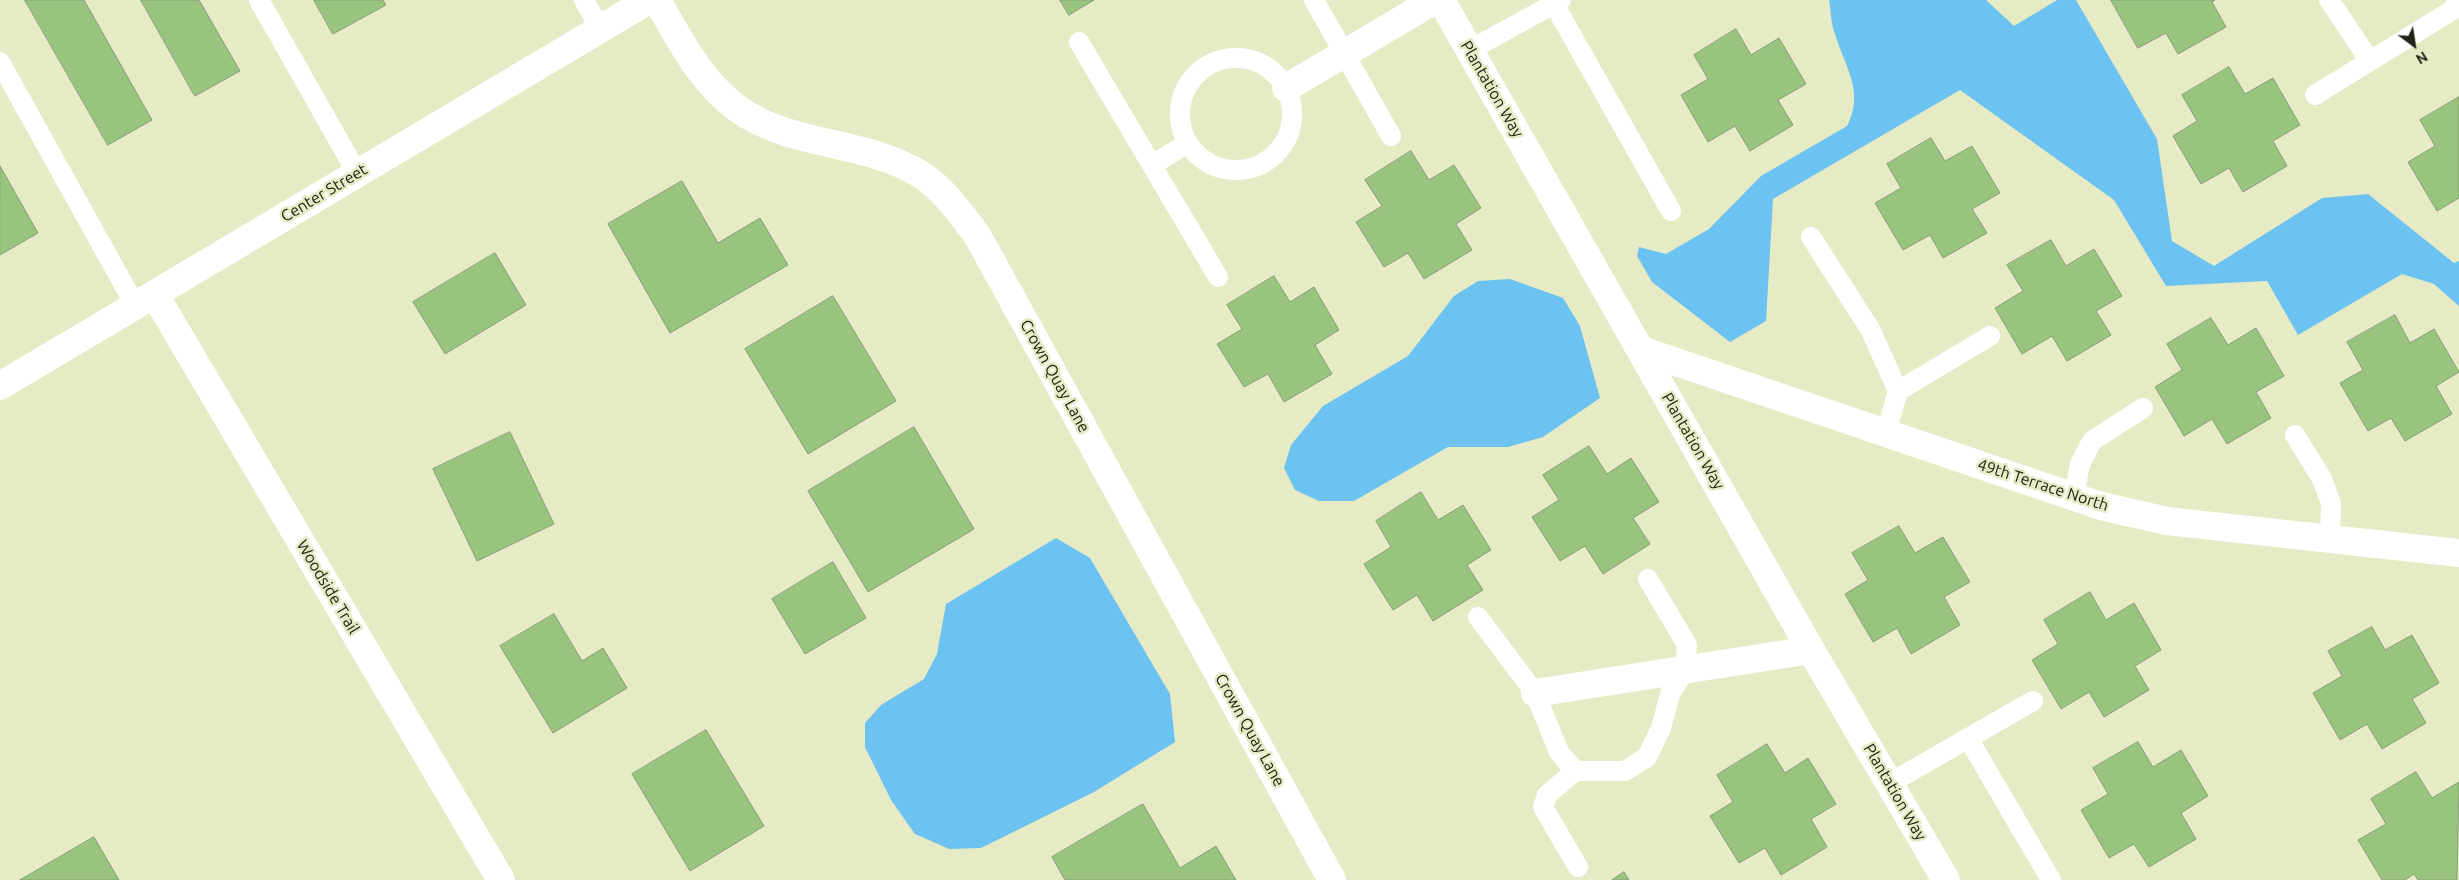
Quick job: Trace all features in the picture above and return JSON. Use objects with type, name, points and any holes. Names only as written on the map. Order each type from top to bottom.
[{"type":"street","name":"Center Street","points":[[0,386],[649,0]]},
{"type":"street","name":"Crown Quay Lane","points":[[657,0],[697,69],[739,109],[765,123],[794,133],[895,161],[921,175],[944,193],[977,235],[1332,880]]},
{"type":"street","points":[[1286,88],[1435,0]]},
{"type":"street","name":"Plantation Way","points":[[1441,0],[1811,650],[1946,880]]},
{"type":"street","name":"Woodside Trail","points":[[145,300],[502,880]]},
{"type":"street","name":"49th Terrace North","points":[[1641,350],[2101,506],[2167,521],[2459,553]]},
{"type":"street","points":[[1535,693],[1811,650]]},
{"type":"lane","points":[[259,0],[357,173]]},
{"type":"lane","points":[[584,0],[600,29]]},
{"type":"lane","points":[[1314,0],[1346,53],[1391,136]]},
{"type":"lane","points":[[2329,0],[2370,61]]},
{"type":"lane","points":[[2315,95],[2451,11],[2459,1]]},
{"type":"lane","points":[[1470,50],[1558,2],[1671,211]]},
{"type":"lane","points":[[1079,42],[1218,277]]},
{"type":"lane","points":[[1241,58],[1257,62],[1276,74],[1286,88],[1292,114],[1290,125],[1284,143],[1268,160],[1249,168],[1228,169],[1213,165],[1198,156],[1188,144],[1180,122],[1181,100],[1188,83],[1201,69],[1222,59],[1241,58]]},
{"type":"lane","points":[[0,64],[145,300]]},
{"type":"lane","points":[[1152,165],[1188,144]]},
{"type":"lane","points":[[1811,237],[1870,329],[1898,391],[1886,433]]},
{"type":"lane","points":[[1898,391],[1990,336]]},
{"type":"lane","points":[[2074,496],[2080,464],[2092,441],[2143,408]]},
{"type":"lane","points":[[2295,435],[2322,479],[2331,503],[2330,539]]},
{"type":"lane","points":[[1578,867],[1543,807],[1547,795],[1575,771],[1625,771],[1647,757],[1661,728],[1670,694],[1685,670],[1687,645],[1648,579]]},
{"type":"lane","points":[[1478,617],[1535,693],[1559,752],[1575,771]]},
{"type":"lane","points":[[1890,783],[2033,701]]},
{"type":"lane","points":[[1968,738],[2051,880]]},
{"type":"water","points":[[1829,0],[1986,0],[2014,26],[2057,0],[2076,0],[2157,139],[2172,241],[2214,266],[2322,198],[2368,194],[2454,263],[2459,261],[2459,306],[2434,284],[2402,274],[2298,335],[2267,281],[2166,286],[2114,200],[1960,90],[1773,199],[1766,321],[1730,342],[1652,282],[1637,256],[1639,247],[1666,254],[1709,229],[1761,176],[1847,126],[1852,114],[1854,91],[1852,80],[1834,30]]},
{"type":"water","points":[[1510,279],[1563,298],[1580,326],[1600,398],[1543,437],[1508,447],[1448,447],[1354,501],[1319,501],[1295,490],[1284,468],[1291,445],[1323,406],[1408,356],[1454,296],[1478,281]]},
{"type":"water","points":[[1056,538],[1090,558],[1170,694],[1175,742],[1094,792],[981,848],[949,849],[915,834],[891,800],[865,747],[865,723],[881,705],[924,679],[937,654],[946,604]]},
{"type":"building","points":[[25,0],[84,0],[152,120],[108,145]]},
{"type":"building","points":[[141,0],[199,0],[240,71],[195,96]]},
{"type":"building","points":[[314,0],[383,0],[386,5],[333,34]]},
{"type":"building","points":[[1060,0],[1094,0],[1069,15]]},
{"type":"building","points":[[2111,0],[2215,0],[2212,2],[2226,27],[2178,54],[2166,33],[2138,48]]},
{"type":"building","points":[[1736,29],[1751,55],[1779,38],[1806,84],[1778,100],[1793,125],[1750,151],[1735,126],[1708,142],[1681,95],[1708,79],[1694,55]]},
{"type":"building","points":[[2229,67],[2245,94],[2273,78],[2300,125],[2273,141],[2287,166],[2243,192],[2229,168],[2201,184],[2173,136],[2197,121],[2182,95]]},
{"type":"building","points":[[2459,97],[2459,198],[2437,211],[2408,162],[2435,146],[2420,120]]},
{"type":"building","points":[[1931,138],[1945,161],[1972,146],[2000,193],[1972,209],[1987,233],[1943,258],[1930,235],[1903,250],[1875,203],[1901,188],[1887,164]]},
{"type":"building","points":[[1411,151],[1429,180],[1454,165],[1481,208],[1456,224],[1472,250],[1424,279],[1408,253],[1384,267],[1356,222],[1382,206],[1365,180]]},
{"type":"building","points":[[0,166],[38,233],[0,255]]},
{"type":"building","points":[[682,181],[718,243],[760,218],[788,265],[670,333],[608,224]]},
{"type":"building","points":[[2051,240],[2066,266],[2094,249],[2122,296],[2096,311],[2111,335],[2067,361],[2052,336],[2022,354],[1995,308],[2023,291],[2007,265]]},
{"type":"building","points":[[495,253],[526,305],[445,354],[413,302]]},
{"type":"building","points":[[1274,276],[1290,302],[1314,287],[1339,330],[1315,345],[1332,374],[1284,402],[1268,374],[1244,387],[1217,344],[1242,329],[1227,305]]},
{"type":"building","points":[[833,296],[896,401],[808,454],[745,349]]},
{"type":"building","points":[[2395,315],[2410,343],[2434,329],[2459,372],[2436,386],[2452,414],[2405,441],[2391,418],[2368,431],[2340,383],[2363,370],[2347,342]]},
{"type":"building","points":[[2211,318],[2228,345],[2256,328],[2284,376],[2256,392],[2271,418],[2227,444],[2212,419],[2184,436],[2155,387],[2182,370],[2167,344]]},
{"type":"building","points":[[914,427],[974,529],[868,592],[808,491]]},
{"type":"building","points":[[510,432],[554,524],[477,561],[433,469]]},
{"type":"building","points":[[1589,446],[1607,474],[1631,458],[1659,502],[1633,518],[1650,544],[1603,574],[1585,546],[1560,561],[1532,517],[1559,500],[1543,475]]},
{"type":"building","points":[[1421,492],[1438,520],[1463,505],[1491,550],[1467,565],[1483,590],[1433,621],[1417,595],[1393,610],[1364,564],[1391,547],[1376,521]]},
{"type":"building","points":[[1899,526],[1915,553],[1943,537],[1970,582],[1944,597],[1960,625],[1911,654],[1897,628],[1873,642],[1845,594],[1868,580],[1852,553]]},
{"type":"building","points":[[833,562],[866,618],[805,654],[772,599]]},
{"type":"building","points":[[2090,592],[2106,620],[2134,603],[2161,650],[2135,666],[2149,690],[2104,717],[2089,692],[2061,709],[2032,660],[2058,644],[2044,620]]},
{"type":"building","points":[[554,614],[582,661],[603,648],[627,688],[553,733],[500,646]]},
{"type":"building","points":[[2372,627],[2385,650],[2412,635],[2439,683],[2412,699],[2426,723],[2382,749],[2367,724],[2340,740],[2313,693],[2342,676],[2328,651]]},
{"type":"building","points":[[706,730],[764,826],[690,871],[632,774]]},
{"type":"building","points":[[2138,742],[2153,767],[2181,750],[2208,796],[2181,813],[2196,839],[2149,867],[2134,844],[2109,858],[2081,810],[2108,794],[2093,768]]},
{"type":"building","points":[[1767,744],[1785,773],[1808,758],[1836,804],[1811,819],[1827,847],[1781,875],[1765,848],[1739,863],[1710,816],[1733,802],[1717,775]]},
{"type":"building","points":[[2416,772],[2432,798],[2459,782],[2457,880],[2418,880],[2414,874],[2405,880],[2382,880],[2358,840],[2386,824],[2371,799]]},
{"type":"building","points":[[1143,804],[1180,868],[1216,846],[1236,880],[1065,880],[1052,857]]},
{"type":"building","points":[[94,837],[119,880],[20,880]]},
{"type":"building","points":[[1624,872],[1629,880],[1612,880]]}]
